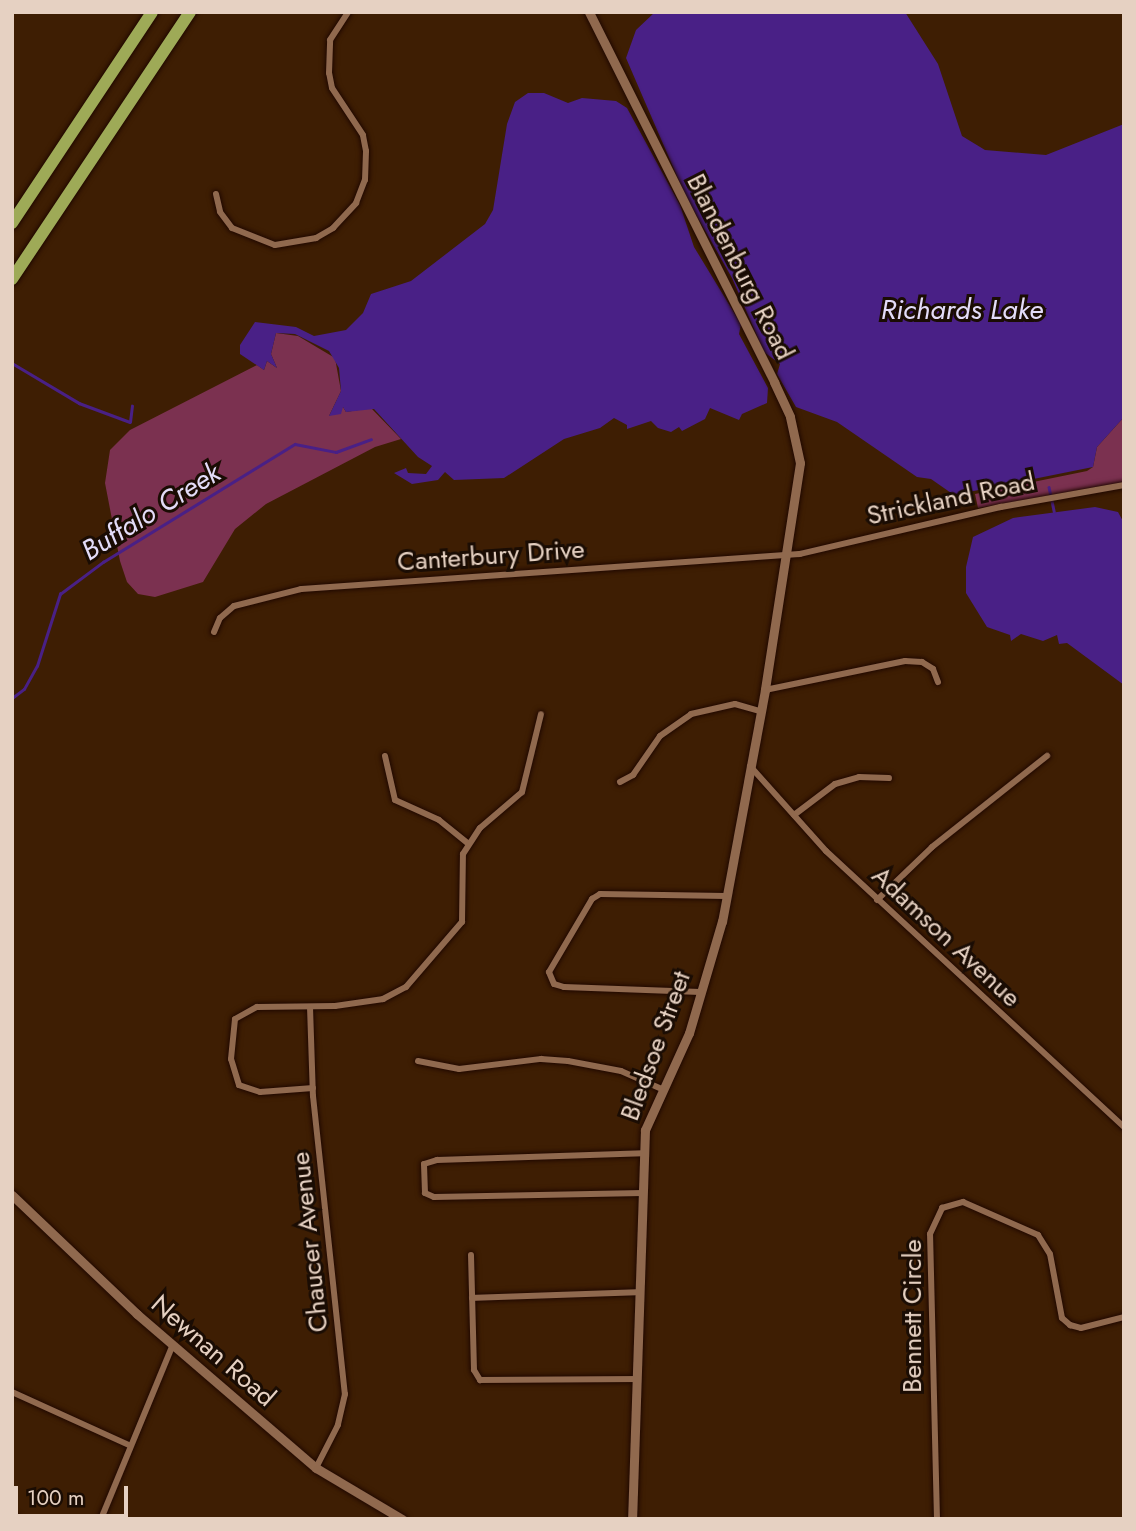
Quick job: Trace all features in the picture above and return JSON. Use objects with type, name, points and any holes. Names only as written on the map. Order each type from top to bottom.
[{"type":"highway","points":[[12,223],[152,12]]},
{"type":"highway","points":[[12,279],[190,12]]},
{"type":"street","points":[[216,194],[232,228],[275,245],[316,238],[333,229],[356,203],[365,180],[366,151],[362,135],[332,88],[329,73],[330,40],[348,12]]},
{"type":"street","name":"Blandenburg Road","points":[[589,12],[790,417],[800,463],[787,554]]},
{"type":"street","name":"Strickland Road","points":[[787,554],[1124,485]]},
{"type":"street","name":"Canterbury Drive","points":[[214,632],[220,618],[234,606],[301,589],[787,554]]},
{"type":"street","name":"Bledsoe Street","points":[[632,1519],[645,1130],[688,1036],[726,896],[765,690],[787,554]]},
{"type":"street","points":[[765,690],[905,661],[922,662],[933,669],[938,682]]},
{"type":"street","points":[[620,782],[633,775],[660,736],[691,713],[735,704],[760,711]]},
{"type":"street","points":[[313,1088],[248,1090],[234,1077],[231,1027],[247,1011],[383,999],[406,987],[462,922],[461,869],[467,843],[522,792],[541,714]]},
{"type":"street","points":[[385,756],[395,800],[439,820],[467,843]]},
{"type":"street","points":[[877,900],[932,847],[1047,756]]},
{"type":"street","name":"Adamson Avenue","points":[[750,766],[877,900],[1124,1127]]},
{"type":"street","points":[[794,815],[835,784],[859,777],[889,778]]},
{"type":"street","points":[[699,992],[564,987],[554,984],[549,972],[592,899],[600,894],[726,896]]},
{"type":"street","name":"Chaucer Avenue","points":[[310,1007],[313,1088],[345,1394],[338,1425],[316,1468]]},
{"type":"street","points":[[418,1061],[475,1069],[541,1059],[568,1061],[621,1071],[664,1090]]},
{"type":"street","points":[[643,1153],[437,1160],[424,1164],[425,1192],[434,1197],[643,1193]]},
{"type":"street","name":"Newnan Road","points":[[12,1195],[173,1344],[316,1468],[402,1519]]},
{"type":"street","name":"Bennett Circle","points":[[937,1519],[930,1234],[942,1208],[963,1202],[1038,1235],[1050,1254],[1062,1318],[1070,1325],[1092,1327],[1124,1317]]},
{"type":"street","points":[[471,1255],[474,1370],[480,1381],[637,1379]]},
{"type":"street","points":[[472,1298],[640,1292]]},
{"type":"street","points":[[101,1519],[129,1444],[173,1344]]},
{"type":"street","points":[[12,1392],[129,1444]]},
{"type":"shaded area","points":[[276,333],[298,336],[335,358],[341,391],[329,416],[343,407],[346,412],[371,408],[401,439],[375,447],[266,504],[235,529],[203,582],[155,597],[138,594],[127,582],[120,561],[105,483],[110,450],[130,430],[257,365],[264,370],[267,361],[277,368],[271,354]]},
{"type":"shaded area","points":[[1124,417],[1124,482],[978,508],[975,494],[1087,471],[1093,467],[1097,447]]},
{"type":"water","name":"Richards Lake","points":[[655,12],[905,12],[938,64],[962,136],[985,150],[1046,155],[1124,124],[1124,417],[1097,447],[1093,467],[954,495],[931,479],[917,477],[837,422],[796,407],[777,374],[780,364],[764,352],[732,278],[686,197],[626,58],[636,30]]},
{"type":"water","points":[[528,93],[544,93],[568,103],[582,98],[616,101],[627,108],[680,205],[694,247],[741,324],[739,334],[768,388],[767,403],[742,414],[739,420],[710,408],[705,419],[682,431],[679,427],[671,432],[658,428],[651,421],[627,429],[627,425],[614,418],[600,428],[564,439],[504,478],[454,480],[445,472],[438,480],[412,484],[394,473],[406,468],[408,473],[426,474],[432,466],[418,457],[374,409],[346,412],[343,407],[341,414],[329,416],[341,391],[339,368],[329,351],[295,334],[276,333],[271,354],[277,368],[267,361],[264,370],[240,354],[240,345],[255,322],[296,327],[314,336],[346,330],[363,313],[371,294],[411,281],[485,224],[493,210],[507,124],[515,102]]},
{"type":"water","points":[[1095,507],[1118,512],[1124,523],[1124,685],[1067,643],[1059,644],[1057,635],[1043,641],[1021,634],[1011,641],[1010,635],[987,627],[966,593],[966,567],[973,537],[1013,518]]},
{"type":"waterway","points":[[12,363],[79,403],[130,422],[132,406]]},
{"type":"waterway","name":"Buffalo Creek","points":[[12,698],[24,689],[37,666],[60,594],[103,562],[295,444],[336,452],[371,439]]},
{"type":"waterway","points":[[1049,487],[1054,511]]}]
